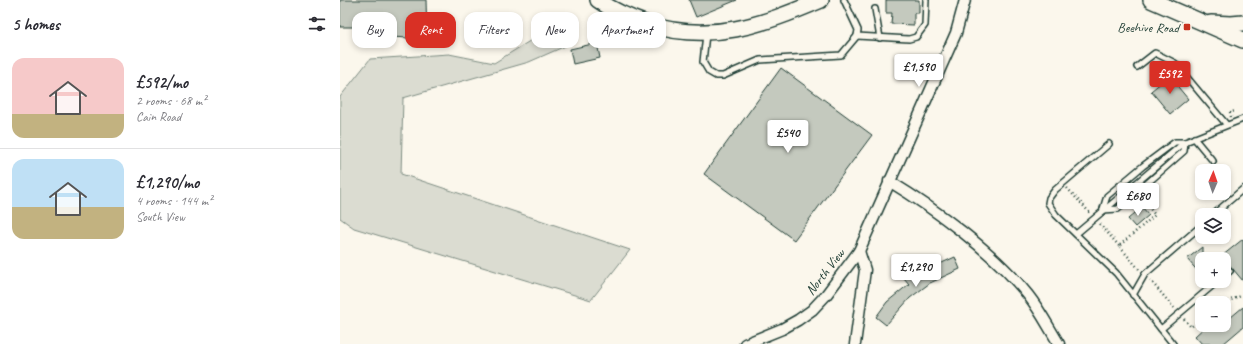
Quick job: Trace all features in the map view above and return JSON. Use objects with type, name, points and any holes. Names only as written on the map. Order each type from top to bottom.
[{"type":"street","points":[[598,0],[631,18],[660,28],[684,33],[706,33],[740,29],[821,0]]},
{"type":"street","points":[[965,0],[956,33],[914,129],[889,180],[926,204],[992,258],[1018,282],[1030,296],[1059,344]]},
{"type":"street","points":[[1151,0],[1243,40]]},
{"type":"street","points":[[1202,22],[1231,24],[1243,23]]},
{"type":"street","name":"North View","points":[[744,344],[782,329],[798,320],[812,310],[826,295],[859,251],[889,180]]},
{"type":"street","points":[[855,344],[866,270],[859,251]]},
{"type":"lane","points":[[706,33],[703,62],[709,72],[716,76],[723,76],[760,60],[841,55],[857,36],[858,30],[844,0]]},
{"type":"lane","points":[[857,36],[909,39],[916,37],[925,25],[926,0]]},
{"type":"lane","points":[[875,9],[880,38]]},
{"type":"lane","points":[[1137,67],[1155,53],[1175,63],[1226,124]]},
{"type":"lane","points":[[1076,234],[1185,142],[1243,118]]},
{"type":"lane","points":[[1194,138],[1213,161]]},
{"type":"lane","points":[[1103,210],[1107,196],[1143,166],[1175,142],[1185,142]]},
{"type":"lane","points":[[1103,210],[1118,210],[1184,151],[1185,142]]},
{"type":"lane","points":[[1109,144],[1055,190],[1049,198],[1048,203],[1056,215],[1116,273],[1173,344]]},
{"type":"lane","points":[[1221,208],[1243,189]]},
{"type":"lane","points":[[1133,295],[1145,274],[1195,231]]},
{"type":"lane","points":[[1161,329],[1210,288]]},
{"type":"path","points":[[1232,122],[1230,112],[1243,111]]},
{"type":"path","points":[[1146,196],[1141,200],[1155,215],[1119,246],[1191,328],[1195,324]]},
{"type":"path","points":[[1231,300],[1243,295]]},
{"type":"shaded area","points":[[531,40],[531,48],[561,48],[529,62],[403,98],[401,174],[630,250],[591,300],[354,228],[340,218],[340,97],[370,59],[449,54],[494,63],[518,48],[523,48],[523,45]]},
{"type":"building","points":[[340,0],[426,0],[426,12],[405,12],[405,38],[397,37],[397,12],[352,12],[352,27],[340,27]]},
{"type":"building","points":[[689,0],[737,0],[696,17]]},
{"type":"building","points":[[886,0],[919,0],[919,13],[914,13],[914,25],[891,24],[892,13],[886,13]]},
{"type":"building","points":[[587,45],[587,48],[598,48],[600,58],[573,64],[570,49]]},
{"type":"building","points":[[781,68],[872,135],[794,240],[704,174]]},
{"type":"building","points":[[1169,76],[1188,99],[1170,114],[1151,91]]},
{"type":"building","points":[[1142,207],[1149,215],[1135,227],[1128,219]]},
{"type":"building","points":[[1243,239],[1243,281],[1231,267],[1231,252],[1227,252]]},
{"type":"building","points":[[1202,247],[1202,252],[1196,252]]},
{"type":"building","points":[[1195,253],[1195,268],[1187,259]]},
{"type":"building","points":[[955,257],[960,269],[930,283],[910,298],[886,325],[876,317],[887,302],[909,284],[904,278],[914,271],[919,278],[933,267]]},
{"type":"building","points":[[1243,307],[1243,327],[1223,344],[1202,344],[1195,336],[1199,332],[1231,332],[1231,317]]},
{"type":"place","name":"Beehive Road","points":[[1187,27]]}]
